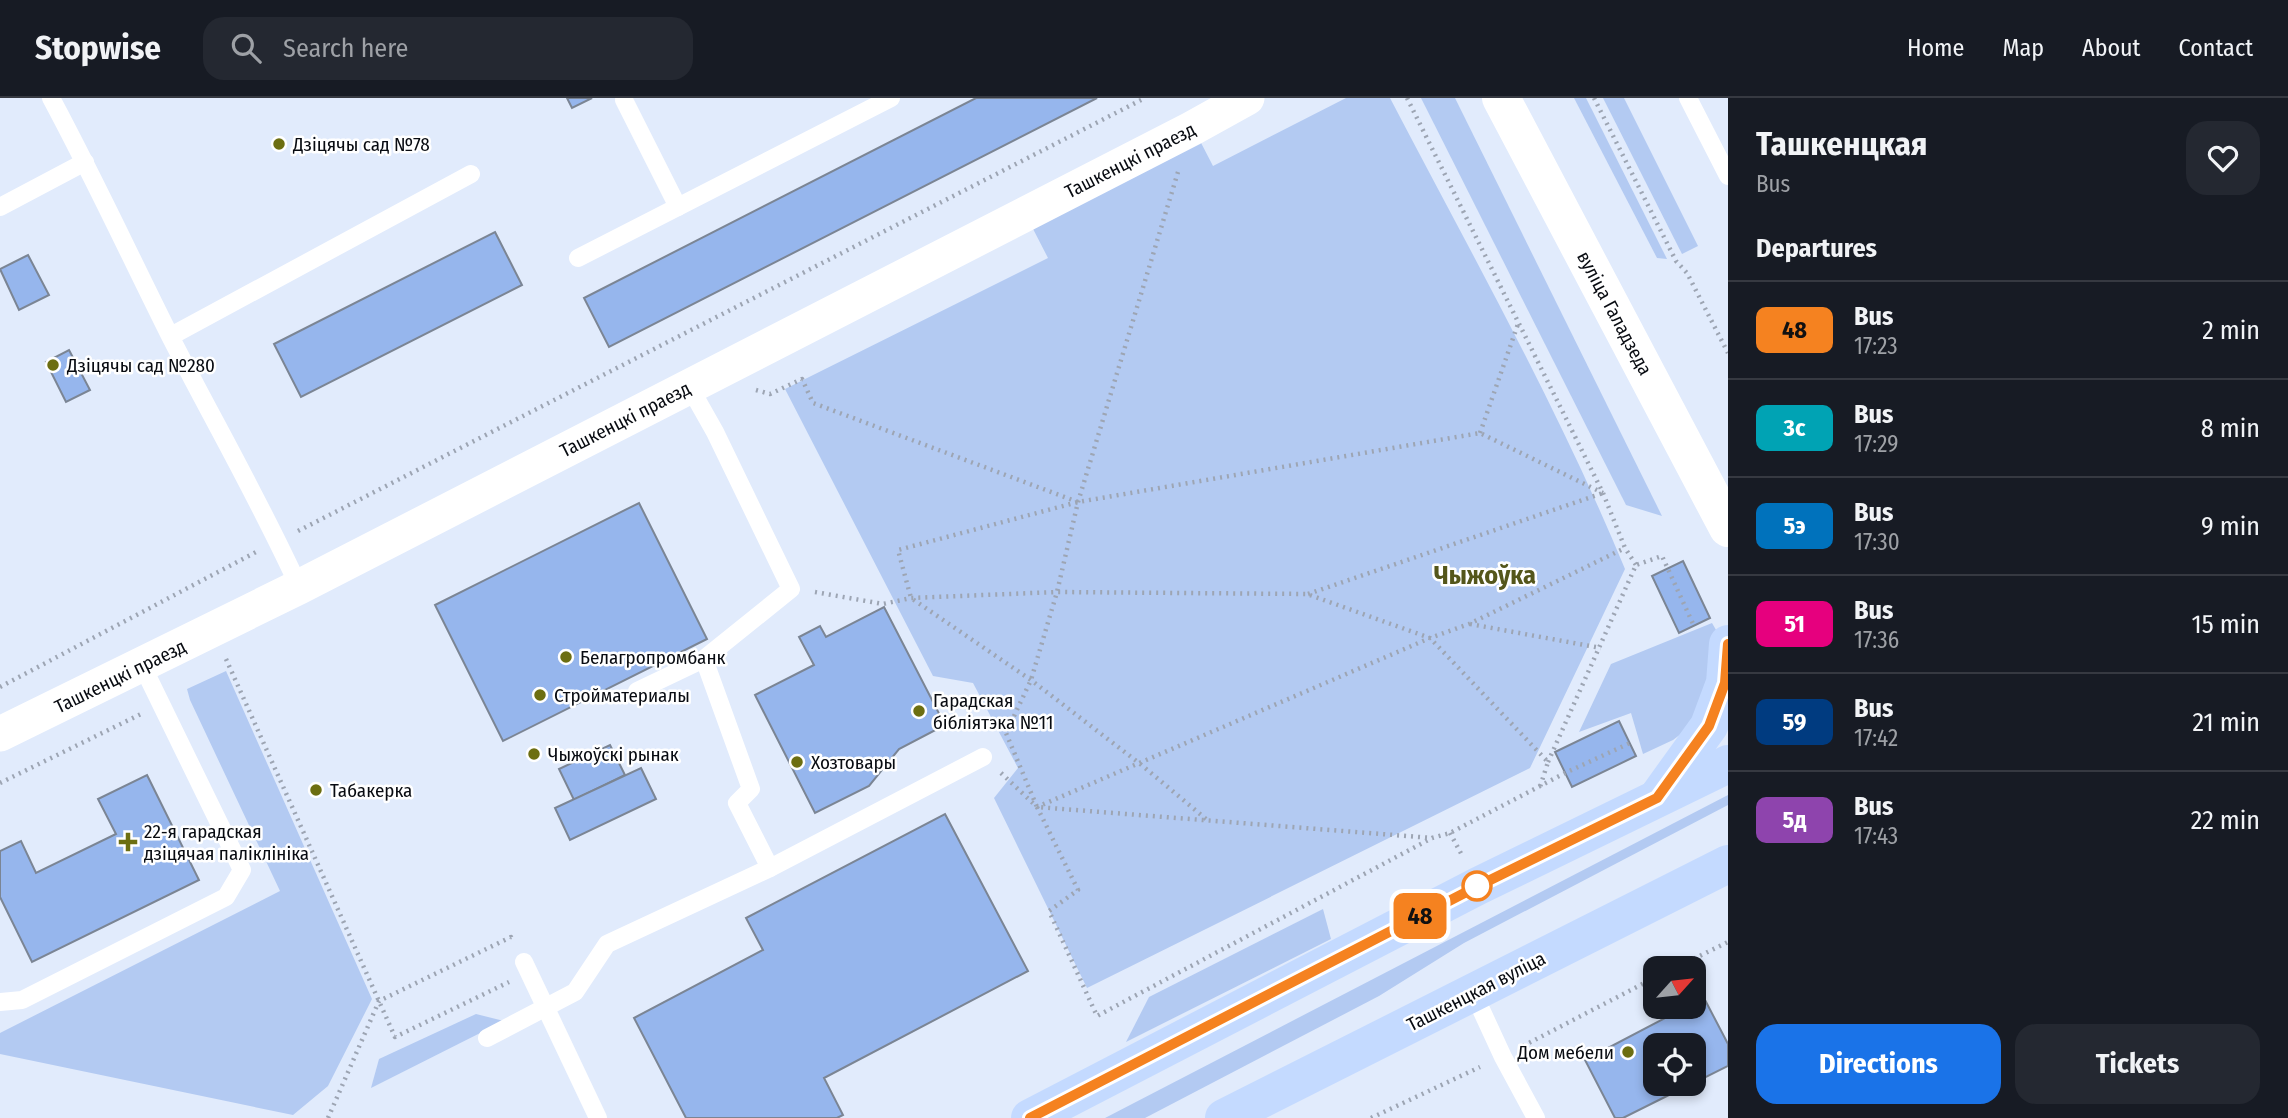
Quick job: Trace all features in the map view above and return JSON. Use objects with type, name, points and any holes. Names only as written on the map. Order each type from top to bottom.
[{"type":"main road","points":[[1657,798],[1709,726],[1725,683],[1728,645]]},
{"type":"main road","points":[[1030,1118],[1478,886],[1728,764]]},
{"type":"main road","name":"Ташкенцкая вуліца","points":[[1224,1118],[1728,864]]},
{"type":"main road","points":[[1663,897],[1728,889]]},
{"type":"street","name":"Ташкенцкі праезд","points":[[0,734],[299,587],[1247,98]]},
{"type":"street","name":"вуліца Галадзеда","points":[[1501,98],[1728,528]]},
{"type":"lane","points":[[51,98],[299,587]]},
{"type":"lane","points":[[578,258],[891,98]]},
{"type":"lane","points":[[1688,98],[1728,176]]},
{"type":"lane","points":[[624,100],[678,206]]},
{"type":"lane","points":[[0,207],[85,162]]},
{"type":"lane","points":[[171,336],[471,174]]},
{"type":"lane","points":[[637,691],[704,659],[791,589],[715,432],[689,386]]},
{"type":"lane","points":[[704,659],[751,789],[737,803],[770,868]]},
{"type":"lane","points":[[0,1002],[22,1000],[226,897],[242,870],[142,665]]},
{"type":"lane","points":[[487,1038],[575,992],[607,944],[770,868],[983,757]]},
{"type":"lane","points":[[527,967],[598,1118]]},
{"type":"lane","points":[[1473,992],[1536,1118]]},
{"type":"path","points":[[0,687],[278,541],[1145,98]]},
{"type":"path","points":[[1407,98],[1603,493],[1625,548],[1636,565]]},
{"type":"path","points":[[1594,98],[1676,261],[1687,273],[1728,353]]},
{"type":"path","points":[[1191,129],[1078,502],[1057,592],[1031,680],[1006,733],[1037,807],[1078,890],[1049,911],[1097,1016],[1432,838],[1450,833],[1565,773],[1630,743]]},
{"type":"path","points":[[1480,433],[1519,323]]},
{"type":"path","points":[[750,388],[770,394],[802,379],[813,403],[1078,502]]},
{"type":"path","points":[[1206,819],[1139,763],[1031,680],[911,598],[898,550],[1078,502],[1480,433],[1603,493]]},
{"type":"path","points":[[1307,594],[1603,493]]},
{"type":"path","points":[[1037,807],[1430,638],[1469,624],[1625,548]]},
{"type":"path","points":[[1540,787],[1548,762],[1636,565],[1662,555],[1694,626]]},
{"type":"path","points":[[791,589],[883,604],[911,598],[1057,592],[1307,594],[1430,638],[1548,762]]},
{"type":"path","points":[[1469,624],[1601,648]]},
{"type":"path","points":[[211,631],[235,679],[379,1001],[395,1037],[527,967],[511,937],[379,1001],[328,1118]]},
{"type":"path","points":[[0,783],[162,704]]},
{"type":"path","points":[[983,757],[1037,807],[1432,838]]},
{"type":"path","points":[[1699,956],[1728,942]]},
{"type":"shaded area","points":[[1346,98],[1390,98],[1543,390],[1625,569],[1530,768],[1087,988],[994,798],[1018,768],[973,683],[933,676],[785,389],[1048,258],[1031,225],[1198,137],[1213,166]]},
{"type":"shaded area","points":[[1421,98],[1455,98],[1662,516],[1626,505]]},
{"type":"shaded area","points":[[1574,98],[1586,98],[1667,259],[1657,258]]},
{"type":"shaded area","points":[[1603,98],[1624,98],[1698,246],[1682,254]]},
{"type":"shaded area","points":[[1712,623],[1719,635],[1719,662],[1690,727],[1673,740],[1643,754],[1631,713],[1579,732],[1611,664]]},
{"type":"shaded area","points":[[226,671],[372,999],[328,1086],[293,1115],[0,1054],[0,1033],[280,891],[187,689]]},
{"type":"shaded area","points":[[1728,795],[1728,805],[1464,943],[1379,996],[1145,1118],[1105,1118]]},
{"type":"shaded area","points":[[1323,909],[1331,939],[1126,1042],[1149,997]]},
{"type":"shaded area","points":[[476,1014],[504,1021],[371,1088],[379,1059]]},
{"type":"building","points":[[567,98],[592,98],[572,108]]},
{"type":"building","points":[[976,98],[1097,98],[609,347],[584,298]]},
{"type":"building","points":[[495,232],[522,285],[301,397],[274,344]]},
{"type":"building","points":[[28,255],[49,295],[19,310],[0,269]]},
{"type":"building","points":[[69,350],[90,390],[66,402],[46,362]]},
{"type":"building","points":[[639,503],[707,639],[503,741],[435,605]]},
{"type":"building","points":[[1683,561],[1710,618],[1679,633],[1652,576]]},
{"type":"building","points":[[884,607],[945,725],[899,749],[869,786],[815,813],[755,695],[814,665],[799,637],[820,626],[826,637]]},
{"type":"building","points":[[1619,721],[1636,756],[1572,787],[1555,752]]},
{"type":"building","points":[[610,745],[625,775],[574,800],[559,769]]},
{"type":"building","points":[[641,768],[656,799],[570,840],[555,808]]},
{"type":"building","points":[[147,775],[199,880],[32,962],[0,897],[0,851],[21,841],[36,873],[116,834],[98,799]]},
{"type":"building","points":[[945,814],[1028,971],[824,1078],[843,1115],[837,1118],[686,1118],[634,1018],[763,950],[746,918]]},
{"type":"building","name":"Дом мебели","points":[[1706,1002],[1728,1044],[1728,1066],[1706,1077],[1706,1033],[1643,1033],[1643,1096],[1667,1096],[1623,1118],[1615,1118],[1585,1060],[1663,1019],[1706,1019]]},
{"type":"bus line","name":"48","points":[[1030,1118],[1478,886],[1657,798],[1709,726],[1725,683],[1728,644]]},
{"type":"place","name":"Дзіцячы сад №78","points":[[279,144]]},
{"type":"place","name":"Дзіцячы сад №280","points":[[53,365]]},
{"type":"place","name":"Белагропромбанк","points":[[566,657]]},
{"type":"place","name":"Стройматериалы","points":[[540,695]]},
{"type":"place","name":"Гарадская бібліятэка №11","points":[[919,711]]},
{"type":"place","name":"Чыжоўскі рынак","points":[[534,754]]},
{"type":"place","name":"Хозтовары","points":[[797,762]]},
{"type":"place","name":"Табакерка","points":[[316,790]]},
{"type":"place","name":"22-я гарадская дзіцячая паліклініка","points":[[128,842]]},
{"type":"place","name":"Дом мебели","points":[[1628,1052]]},
{"type":"district","name":"Чыжоўка","points":[[1485,575]]}]
